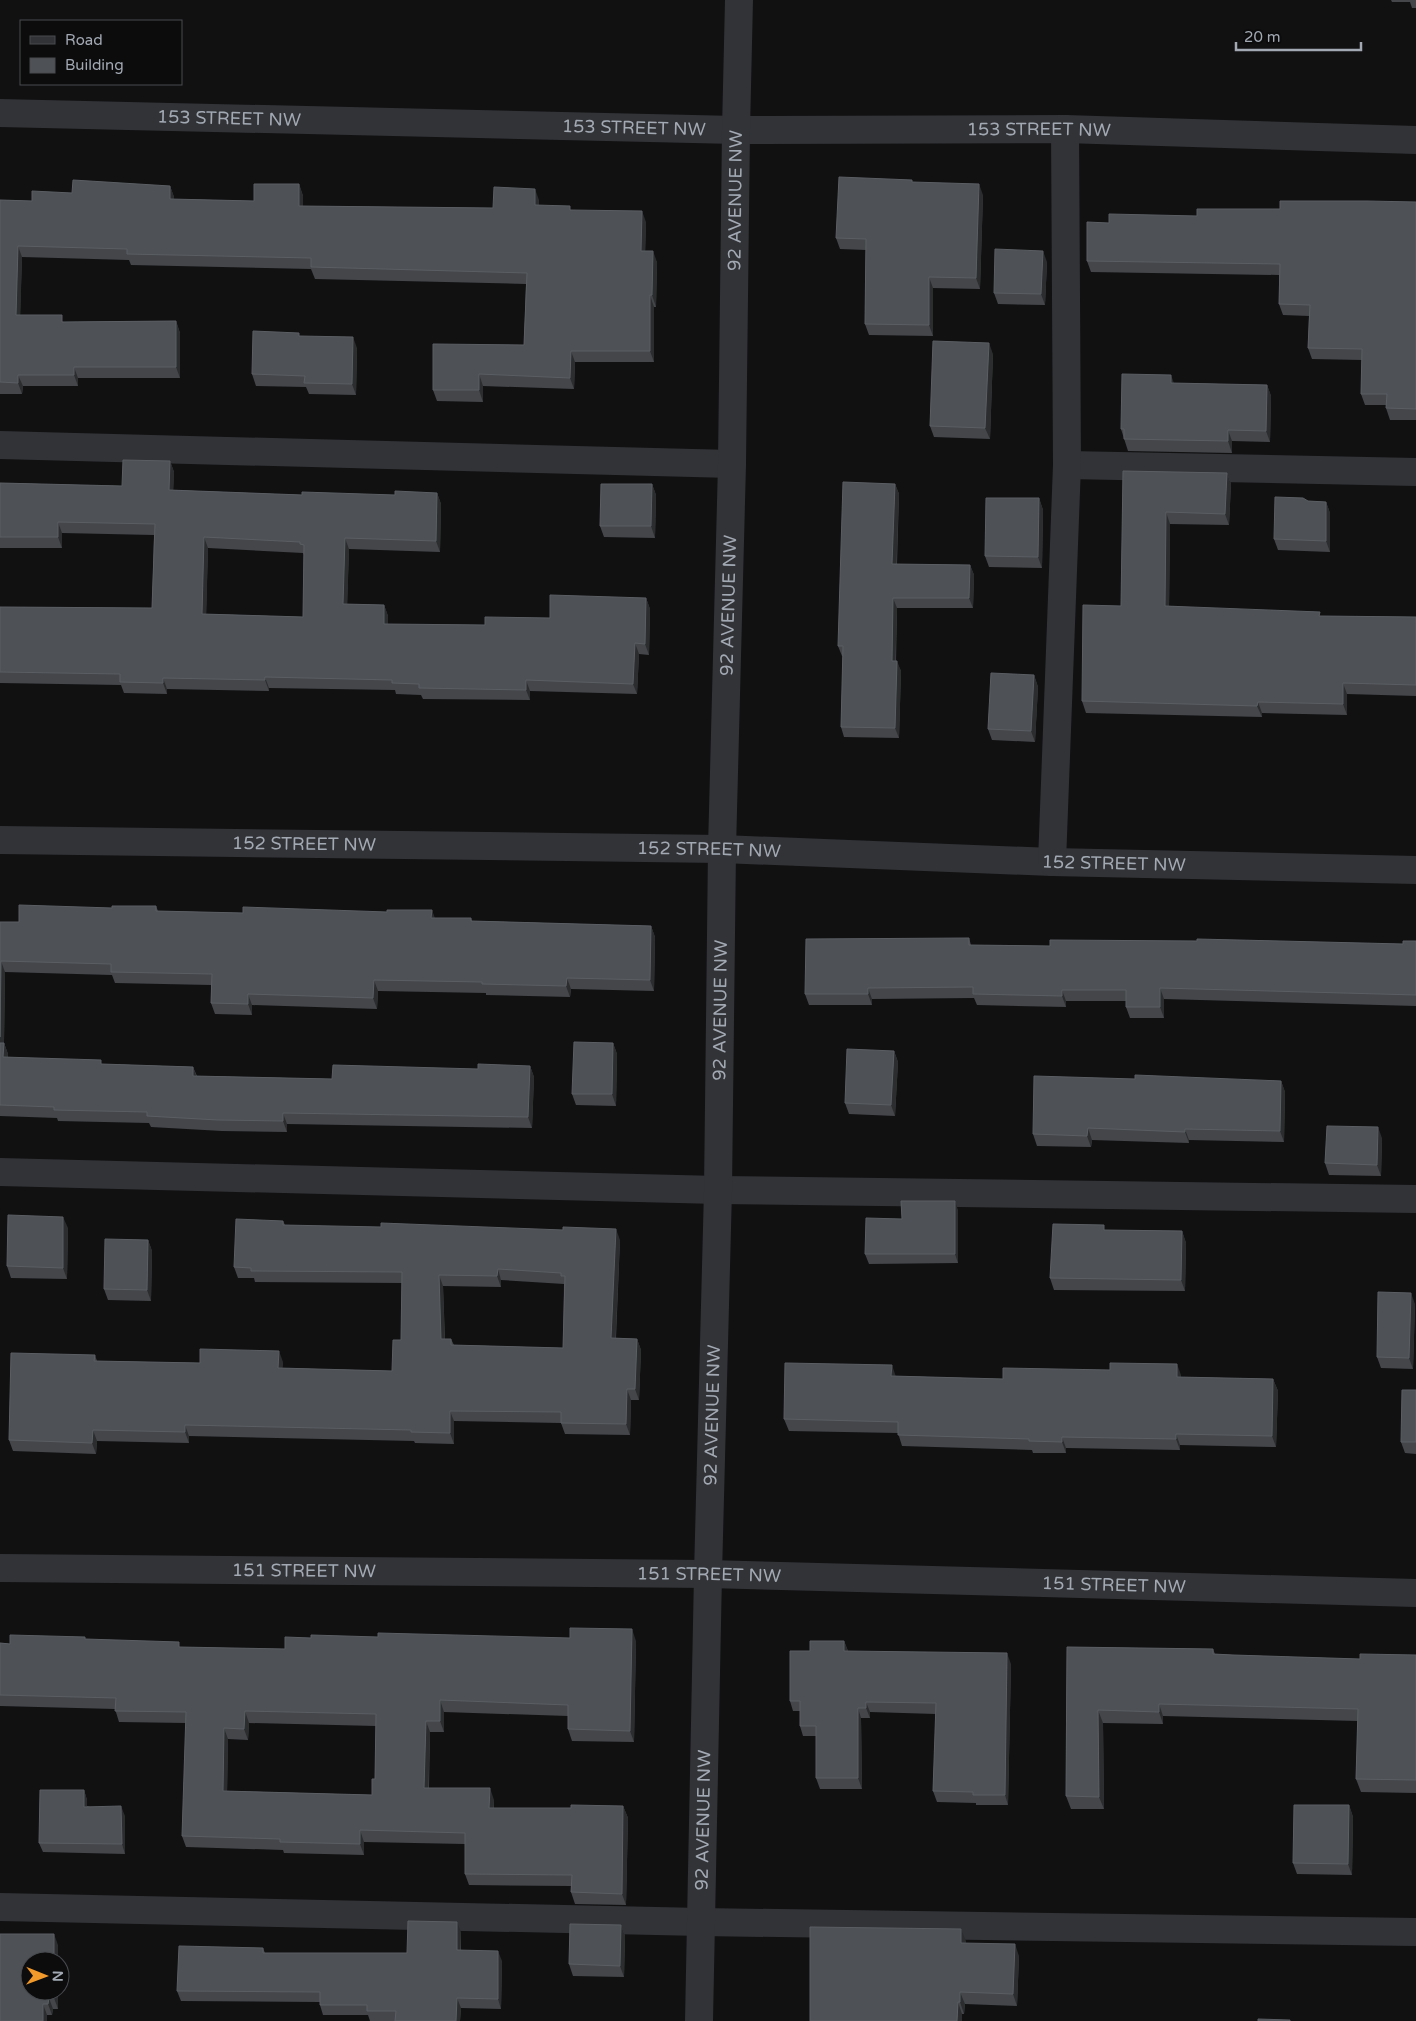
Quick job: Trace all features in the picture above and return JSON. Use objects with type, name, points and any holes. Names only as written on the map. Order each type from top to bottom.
[{"type":"street","name":"92 AVENUE NW","points":[[699,2021],[718,1190],[722,849],[732,464],[739,0]]},
{"type":"street","name":"153 STREET NW","points":[[0,113],[736,130],[1066,129],[1416,140]]},
{"type":"street","points":[[1052,862],[1067,465],[1066,129]]},
{"type":"street","points":[[0,445],[732,464]]},
{"type":"street","points":[[1067,465],[1416,472]]},
{"type":"street","name":"152 STREET NW","points":[[0,840],[722,849],[1052,862],[1416,870]]},
{"type":"street","points":[[0,1172],[718,1190],[1416,1199]]},
{"type":"street","name":"151 STREET NW","points":[[0,1568],[708,1574],[1416,1593]]},
{"type":"street","points":[[0,1907],[702,1922],[1416,1932]]},
{"type":"building","points":[[839,177],[979,184],[976,278],[929,277],[929,325],[865,324],[866,239],[836,238]]},
{"type":"building","points":[[73,180],[170,186],[170,199],[254,201],[254,184],[299,184],[299,206],[493,208],[494,187],[535,189],[535,205],[570,206],[570,210],[642,211],[641,251],[653,251],[652,295],[650,295],[650,351],[571,351],[570,378],[479,374],[479,390],[433,390],[433,344],[524,345],[527,273],[311,267],[311,258],[127,254],[127,249],[18,246],[16,315],[62,315],[62,322],[176,321],[176,367],[74,367],[74,375],[18,375],[18,383],[0,382],[0,200],[32,201],[32,191],[72,193]]},
{"type":"building","points":[[1280,201],[1416,202],[1416,409],[1386,408],[1387,394],[1361,394],[1362,349],[1308,348],[1310,305],[1279,304],[1280,264],[1087,261],[1087,222],[1109,223],[1109,214],[1197,216],[1197,209],[1280,209]]},
{"type":"building","points":[[995,249],[1043,251],[1041,294],[994,293]]},
{"type":"building","points":[[253,331],[299,333],[299,336],[353,337],[352,384],[304,383],[305,376],[252,374]]},
{"type":"building","points":[[933,341],[989,343],[985,428],[930,426]]},
{"type":"building","points":[[1122,374],[1171,375],[1171,383],[1267,385],[1266,431],[1228,430],[1228,441],[1124,439],[1124,429],[1121,429]]},
{"type":"building","points":[[123,460],[170,461],[169,490],[302,495],[302,492],[395,495],[395,491],[437,493],[436,541],[345,538],[343,604],[384,605],[384,624],[485,625],[485,617],[550,618],[550,595],[646,598],[645,644],[635,643],[633,684],[526,680],[526,690],[419,688],[419,684],[392,683],[392,680],[265,677],[265,680],[163,678],[163,683],[120,682],[120,674],[0,672],[0,607],[152,608],[155,524],[58,522],[58,537],[0,537],[0,483],[122,486]],"holes":[[[204,537],[300,542],[300,544],[304,545],[303,617],[202,614]]]},
{"type":"building","points":[[1123,471],[1227,473],[1225,514],[1166,512],[1165,606],[1320,612],[1319,616],[1416,617],[1416,685],[1343,683],[1343,704],[1258,702],[1257,706],[1082,701],[1083,605],[1121,606]]},
{"type":"building","points":[[843,482],[895,484],[892,564],[970,565],[969,598],[893,598],[892,661],[897,661],[895,728],[841,727],[843,646],[838,646]]},
{"type":"building","points":[[601,484],[652,484],[651,526],[600,526]]},
{"type":"building","points":[[1275,497],[1303,498],[1308,501],[1326,502],[1326,541],[1274,539]]},
{"type":"building","points":[[986,498],[1039,498],[1038,557],[985,556]]},
{"type":"building","points":[[991,673],[1034,675],[1031,731],[988,729]]},
{"type":"building","points":[[19,905],[112,908],[112,906],[156,906],[156,911],[243,913],[243,907],[387,912],[387,910],[432,910],[431,918],[471,918],[471,921],[651,926],[650,980],[567,978],[566,986],[374,980],[373,998],[248,994],[248,1004],[211,1003],[212,974],[111,972],[111,964],[1,961],[0,1037],[0,922],[19,922]]},
{"type":"building","points":[[969,938],[969,945],[1050,946],[1050,940],[1197,941],[1197,939],[1403,944],[1403,941],[1416,941],[1416,995],[1160,988],[1160,1007],[1126,1007],[1126,990],[1062,990],[1062,996],[973,994],[973,987],[868,988],[868,994],[805,994],[806,939]]},
{"type":"building","points":[[574,1042],[613,1043],[612,1094],[572,1094]]},
{"type":"building","points":[[0,1043],[4,1043],[3,1057],[101,1060],[101,1064],[193,1067],[193,1076],[332,1079],[333,1065],[478,1069],[478,1064],[530,1066],[528,1117],[283,1113],[283,1121],[218,1120],[147,1116],[147,1112],[54,1110],[54,1107],[0,1105]]},
{"type":"building","points":[[847,1049],[894,1051],[891,1105],[845,1103]]},
{"type":"building","points":[[1135,1075],[1281,1081],[1280,1131],[1185,1129],[1185,1132],[1088,1128],[1087,1136],[1033,1134],[1034,1076],[1135,1079]]},
{"type":"building","points":[[1327,1126],[1378,1127],[1377,1165],[1325,1163]]},
{"type":"building","points":[[901,1201],[955,1201],[955,1254],[865,1254],[866,1218],[902,1219]]},
{"type":"building","points":[[8,1215],[63,1217],[63,1268],[7,1266]]},
{"type":"building","points":[[236,1219],[283,1221],[283,1225],[381,1227],[381,1223],[563,1230],[563,1227],[616,1229],[611,1338],[637,1339],[635,1389],[627,1389],[626,1424],[561,1423],[561,1412],[450,1411],[450,1433],[411,1432],[411,1430],[185,1425],[185,1432],[93,1430],[92,1443],[9,1440],[11,1353],[95,1355],[94,1361],[200,1363],[200,1349],[279,1351],[278,1368],[392,1371],[393,1340],[401,1340],[402,1272],[251,1271],[251,1268],[234,1267]],"holes":[[[498,1269],[561,1273],[561,1276],[565,1276],[563,1348],[451,1345],[451,1339],[441,1339],[439,1275],[497,1276]]]},
{"type":"building","points":[[1053,1224],[1104,1225],[1104,1230],[1182,1231],[1181,1280],[1050,1278]]},
{"type":"building","points":[[105,1239],[148,1240],[147,1290],[104,1289]]},
{"type":"building","points":[[1378,1292],[1411,1293],[1409,1358],[1377,1357]]},
{"type":"building","points":[[785,1363],[892,1365],[891,1376],[1003,1379],[1003,1368],[1110,1370],[1110,1363],[1177,1364],[1177,1377],[1273,1379],[1272,1436],[1176,1434],[1176,1439],[1062,1437],[1062,1442],[1029,1441],[1029,1439],[898,1435],[898,1422],[784,1419]]},
{"type":"building","points":[[1402,1390],[1416,1390],[1416,1442],[1401,1442]]},
{"type":"building","points":[[570,1628],[632,1629],[630,1731],[568,1729],[568,1705],[440,1700],[440,1721],[426,1721],[424,1788],[490,1788],[489,1808],[571,1808],[571,1805],[623,1806],[622,1894],[571,1892],[572,1875],[465,1874],[465,1833],[360,1830],[360,1844],[280,1842],[280,1839],[182,1836],[186,1712],[115,1711],[116,1698],[0,1695],[0,1643],[10,1644],[10,1635],[179,1642],[179,1647],[285,1649],[285,1637],[311,1638],[311,1635],[378,1637],[378,1633],[570,1638]],"holes":[[[245,1711],[376,1714],[375,1779],[372,1779],[372,1795],[223,1791],[224,1728],[244,1729]]]},
{"type":"building","points":[[810,1641],[844,1641],[844,1651],[1007,1653],[1005,1795],[973,1795],[973,1792],[933,1791],[936,1703],[866,1702],[866,1708],[858,1708],[858,1778],[816,1778],[816,1726],[800,1726],[800,1701],[790,1701],[790,1651],[810,1651]]},
{"type":"building","points":[[1067,1647],[1213,1649],[1213,1654],[1360,1659],[1360,1654],[1416,1655],[1416,1780],[1356,1779],[1358,1709],[1159,1704],[1159,1712],[1098,1710],[1099,1797],[1066,1796]]},
{"type":"building","points":[[40,1790],[84,1790],[84,1807],[121,1806],[122,1844],[39,1843]]},
{"type":"building","points":[[1294,1805],[1349,1805],[1348,1864],[1293,1863]]},
{"type":"building","points":[[408,1921],[457,1922],[457,1950],[498,1951],[498,1999],[457,1998],[456,2021],[395,2021],[396,2011],[367,2011],[367,2005],[320,2005],[320,1992],[177,1991],[179,1946],[263,1948],[263,1953],[407,1953]]},
{"type":"building","points":[[570,1924],[621,1925],[620,1966],[569,1964]]},
{"type":"building","points":[[810,1927],[961,1929],[961,1943],[1015,1944],[1013,1994],[960,1992],[957,2021],[810,2021]]},
{"type":"building","points":[[0,1934],[54,1934],[54,1951],[20,1951],[20,2001],[48,2001],[48,2004],[43,2004],[43,2021],[0,2021]]},
{"type":"building","points":[[1258,2019],[1290,2020],[1290,2021],[1258,2021]]}]
